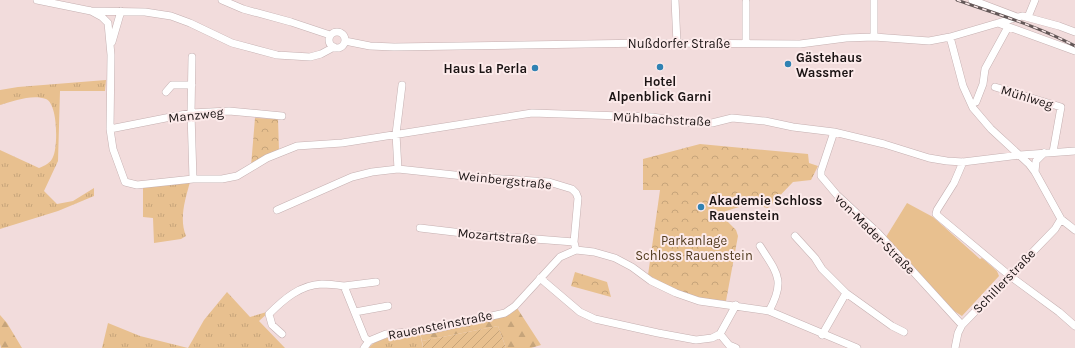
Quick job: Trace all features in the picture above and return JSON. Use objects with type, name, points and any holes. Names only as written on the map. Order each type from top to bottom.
[{"type":"street","points":[[37,0],[91,11],[144,12],[171,16],[190,23],[232,43],[277,55],[310,56],[321,54],[334,47],[341,47],[345,41]]},
{"type":"street","name":"Nußdorfer Straße","points":[[222,0],[243,9],[291,22],[330,35],[339,32],[345,37],[345,41],[370,46],[394,47],[677,43],[800,44],[846,38],[874,37],[930,41],[1013,18]]},
{"type":"street","points":[[675,0],[677,43]]},
{"type":"street","points":[[874,0],[874,37]]},
{"type":"street","points":[[972,0],[1013,18],[1022,16],[1028,17],[1075,32]]},
{"type":"street","points":[[1028,17],[1035,0]]},
{"type":"street","points":[[746,2],[746,43]]},
{"type":"street","points":[[91,11],[102,17],[108,23]]},
{"type":"street","points":[[110,129],[112,82],[111,44],[108,23],[113,11]]},
{"type":"street","points":[[111,44],[121,11]]},
{"type":"street","points":[[998,22],[1075,51]]},
{"type":"street","points":[[976,102],[983,84],[985,69],[1008,27]]},
{"type":"street","points":[[330,35],[329,42],[334,47]]},
{"type":"street","points":[[950,36],[963,86],[969,101],[980,117],[1020,155],[1035,172],[1061,219],[1075,230]]},
{"type":"street","points":[[192,57],[191,113],[193,179]]},
{"type":"street","points":[[166,92],[172,85],[192,85]]},
{"type":"street","points":[[398,169],[396,134],[402,85]]},
{"type":"street","name":"Mühlweg","points":[[995,87],[1061,107],[1053,152]]},
{"type":"street","name":"Manzweg","points":[[110,129],[191,113],[229,111],[282,116]]},
{"type":"street","name":"Mühlbachstraße","points":[[110,129],[113,149],[121,174],[125,182],[137,185],[193,179],[222,179],[237,176],[248,171],[267,158],[297,146],[342,143],[532,113],[652,117],[692,123],[712,123],[732,118],[765,121],[794,127],[834,132],[884,144],[929,158],[947,161],[963,162],[1020,155],[1075,151]]},
{"type":"street","name":"von-Mader-Straße","points":[[834,132],[821,171],[821,176],[837,195],[899,254],[962,325]]},
{"type":"street","points":[[994,158],[1000,155],[1004,146],[999,136]]},
{"type":"street","points":[[1035,172],[1036,161],[1044,153]]},
{"type":"street","points":[[963,162],[954,183],[936,214],[1010,276],[1059,312],[1075,326]]},
{"type":"street","name":"Weinbergstraße","points":[[276,210],[352,178],[372,172],[398,169],[473,177],[549,182],[572,189],[578,198],[574,242],[576,250]]},
{"type":"street","name":"Schillerstraße","points":[[955,348],[958,333],[962,325],[1055,229],[1061,219]]},
{"type":"street","name":"Mozartstraße","points":[[420,228],[471,234],[574,242]]},
{"type":"street","points":[[795,236],[815,258],[822,269],[846,293],[892,326],[904,332]]},
{"type":"street","points":[[760,246],[776,272],[779,283],[776,298],[769,311]]},
{"type":"street","points":[[576,250],[594,252],[616,258],[632,267],[651,281],[676,293],[699,300],[769,311],[822,335],[857,348]]},
{"type":"street","name":"Rauensteinstraße","points":[[369,341],[386,334],[430,330],[505,313],[515,306],[560,257],[576,250]]},
{"type":"street","points":[[540,278],[580,312],[595,319],[696,340],[712,338],[720,334],[736,306]]},
{"type":"street","points":[[282,334],[272,325],[269,314],[291,294],[308,287],[322,284],[344,286],[376,282]]},
{"type":"street","points":[[344,286],[365,338],[369,341],[364,348]]},
{"type":"street","points":[[822,335],[846,293]]},
{"type":"street","points":[[355,312],[388,306]]},
{"type":"street","points":[[720,334],[729,345],[736,348]]},
{"type":"green space","points":[[106,80],[105,91],[60,91],[58,161],[44,191],[57,204],[73,201],[94,188],[94,196],[58,211],[0,229],[0,150],[39,168],[51,161],[55,152],[56,126],[53,109],[46,99],[35,97],[0,105],[0,90],[18,87]]},
{"type":"green space","points":[[255,118],[278,119],[279,151],[251,166]]},
{"type":"green space","name":"Parkanlage Schloss Rauenstein","points":[[700,144],[808,154],[809,163],[818,166],[811,180],[793,182],[768,208],[749,204],[726,211],[726,220],[736,230],[738,236],[726,301],[700,298],[676,290],[648,275],[660,190],[643,190],[643,159]]},
{"type":"green space","points":[[190,182],[183,216],[186,236],[181,239],[154,243],[153,218],[143,217],[143,186]]},
{"type":"green space","points":[[907,203],[933,217],[980,259],[982,258],[997,271],[999,276],[962,316],[954,311],[886,237]]},
{"type":"green space","points":[[575,272],[607,282],[611,297],[571,286]]},
{"type":"green space","points":[[227,292],[250,317],[270,311],[259,321],[285,348],[188,348],[204,320]]},
{"type":"green space","points":[[517,308],[541,345],[531,348],[506,348],[498,326],[422,341],[420,333]]},
{"type":"green space","points":[[0,315],[7,323],[22,348],[1,348]]},
{"type":"green space","points":[[108,323],[140,336],[188,348],[102,348]]},
{"type":"green space","points":[[498,326],[506,348],[423,348],[422,341]]},
{"type":"green space","points":[[420,333],[423,348],[369,348],[373,344],[385,339],[400,335]]},
{"type":"railway","points":[[957,0],[1032,26],[1075,46]]},
{"type":"place","name":"Gästehaus Wassmer","points":[[788,64]]},
{"type":"place","name":"Hotel Alpenblick Garni","points":[[660,67]]},
{"type":"place","name":"Haus La Perla","points":[[535,68]]},
{"type":"place","name":"Akademie Schloss Rauenstein","points":[[701,207]]}]
